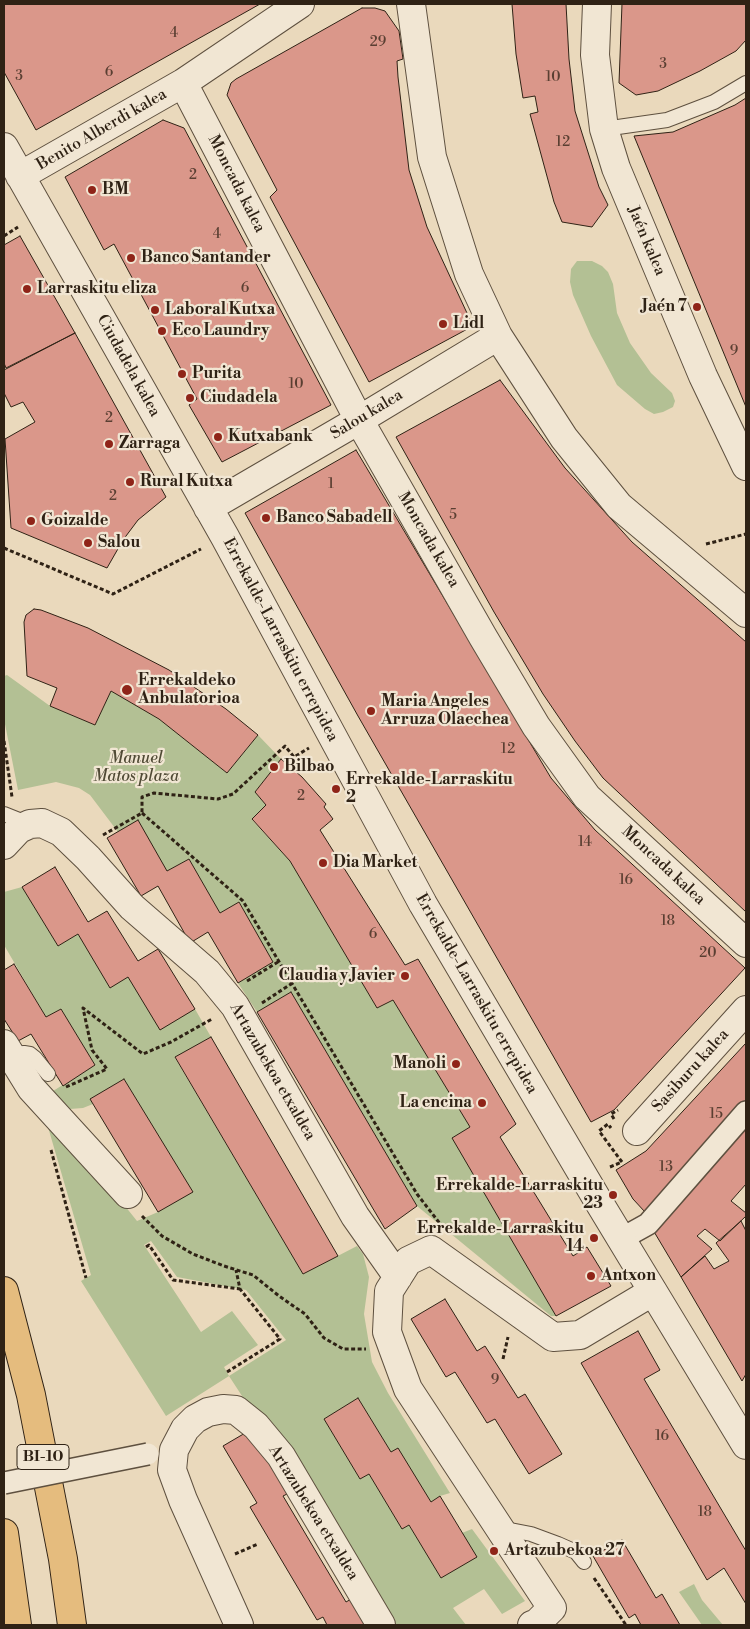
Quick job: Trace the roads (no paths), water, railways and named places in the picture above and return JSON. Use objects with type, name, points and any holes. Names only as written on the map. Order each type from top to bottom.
[{"type":"highway","name":"BI-10","points":[[4,1291],[31,1395],[63,1559],[72,1625]]},
{"type":"highway","points":[[4,1533],[17,1625]]},
{"type":"street","name":"Benito Alberdi kalea","points":[[20,176],[183,83],[300,4]]},
{"type":"street","points":[[410,4],[432,157],[470,274],[498,336],[564,438],[619,506],[746,613]]},
{"type":"street","name":"Jaén kalea","points":[[597,4],[595,55],[604,129],[616,168],[703,376],[746,466]]},
{"type":"street","name":"Moncada kalea","points":[[183,83],[359,420],[483,637],[532,718],[587,797],[746,943]]},
{"type":"street","name":"Ciudadela kalea","points":[[4,147],[208,508]]},
{"type":"street","name":"Salou kalea","points":[[208,508],[498,336]]},
{"type":"street","name":"Errekalde-Larraskitu errepidea","points":[[208,508],[423,904],[652,1292],[746,1445]]},
{"type":"street","name":"Artazubekoa etxaldea","points":[[30,824],[42,823],[61,832],[88,858],[132,907],[207,972],[240,994],[355,1216],[398,1277]]},
{"type":"street","points":[[4,845],[20,829],[30,824]]},
{"type":"street","name":"Sasiburu kalea","points":[[637,1131],[746,1010]]},
{"type":"street","points":[[7,1049],[31,1088],[128,1194]]},
{"type":"street","points":[[621,1239],[648,1224],[746,1112]]},
{"type":"street","points":[[549,1620],[497,1527],[408,1389],[387,1332],[389,1291],[408,1261],[430,1250],[553,1337],[580,1335],[652,1292]]},
{"type":"street","name":"Artazubekoa etxaldea","points":[[240,1625],[183,1500],[172,1470],[174,1450],[185,1429],[195,1419],[208,1412],[223,1409],[236,1410],[256,1426],[281,1456],[381,1625]]},
{"type":"street","points":[[4,1483],[148,1454]]},
{"type":"lane","points":[[604,129],[667,120],[714,102],[746,83]]},
{"type":"lane","points":[[4,814],[30,824]]},
{"type":"lane","points":[[7,1049],[30,1054],[48,1074]]},
{"type":"lane","points":[[497,1527],[531,1534],[558,1544],[576,1552],[584,1562]]},
{"type":"place","name":"BM","points":[[92,190]]},
{"type":"place","name":"Banco Santander","points":[[131,258]]},
{"type":"place","name":"Larraskitu eliza","points":[[27,289]]},
{"type":"place","name":"Jaén 7","points":[[697,307]]},
{"type":"place","name":"Laboral Kutxa","points":[[155,310]]},
{"type":"place","name":"Lidl","points":[[443,324]]},
{"type":"place","name":"Eco Laundry","points":[[162,331]]},
{"type":"place","name":"Purita","points":[[182,374]]},
{"type":"place","name":"Ciudadela","points":[[190,398]]},
{"type":"place","name":"Kutxabank","points":[[218,437]]},
{"type":"place","name":"Zarraga","points":[[109,444]]},
{"type":"place","name":"Rural Kutxa","points":[[130,482]]},
{"type":"place","name":"Banco Sabadell","points":[[266,518]]},
{"type":"place","name":"Goizalde","points":[[31,521]]},
{"type":"place","name":"Salou","points":[[88,543]]},
{"type":"place","name":"Errekaldeko Anbulatorioa","points":[[127,690]]},
{"type":"place","name":"Maria Angeles Arruza Olaechea","points":[[371,711]]},
{"type":"place","name":"Bilbao","points":[[274,767]]},
{"type":"place","name":"Errekalde-Larraskitu 2","points":[[336,789]]},
{"type":"place","name":"Dia Market","points":[[323,863]]},
{"type":"place","name":"Claudia y Javier","points":[[405,976]]},
{"type":"place","name":"Manoli","points":[[456,1064]]},
{"type":"place","name":"La encina","points":[[482,1103]]},
{"type":"place","name":"Errekalde-Larraskitu 23","points":[[613,1195]]},
{"type":"place","name":"Errekalde-Larraskitu 14","points":[[594,1238]]},
{"type":"place","name":"Antxon","points":[[591,1276]]},
{"type":"place","name":"Artazubekoa 27","points":[[494,1551]]},
{"type":"park label","name":"Manuel Matos plaza","points":[[136,768]]}]
